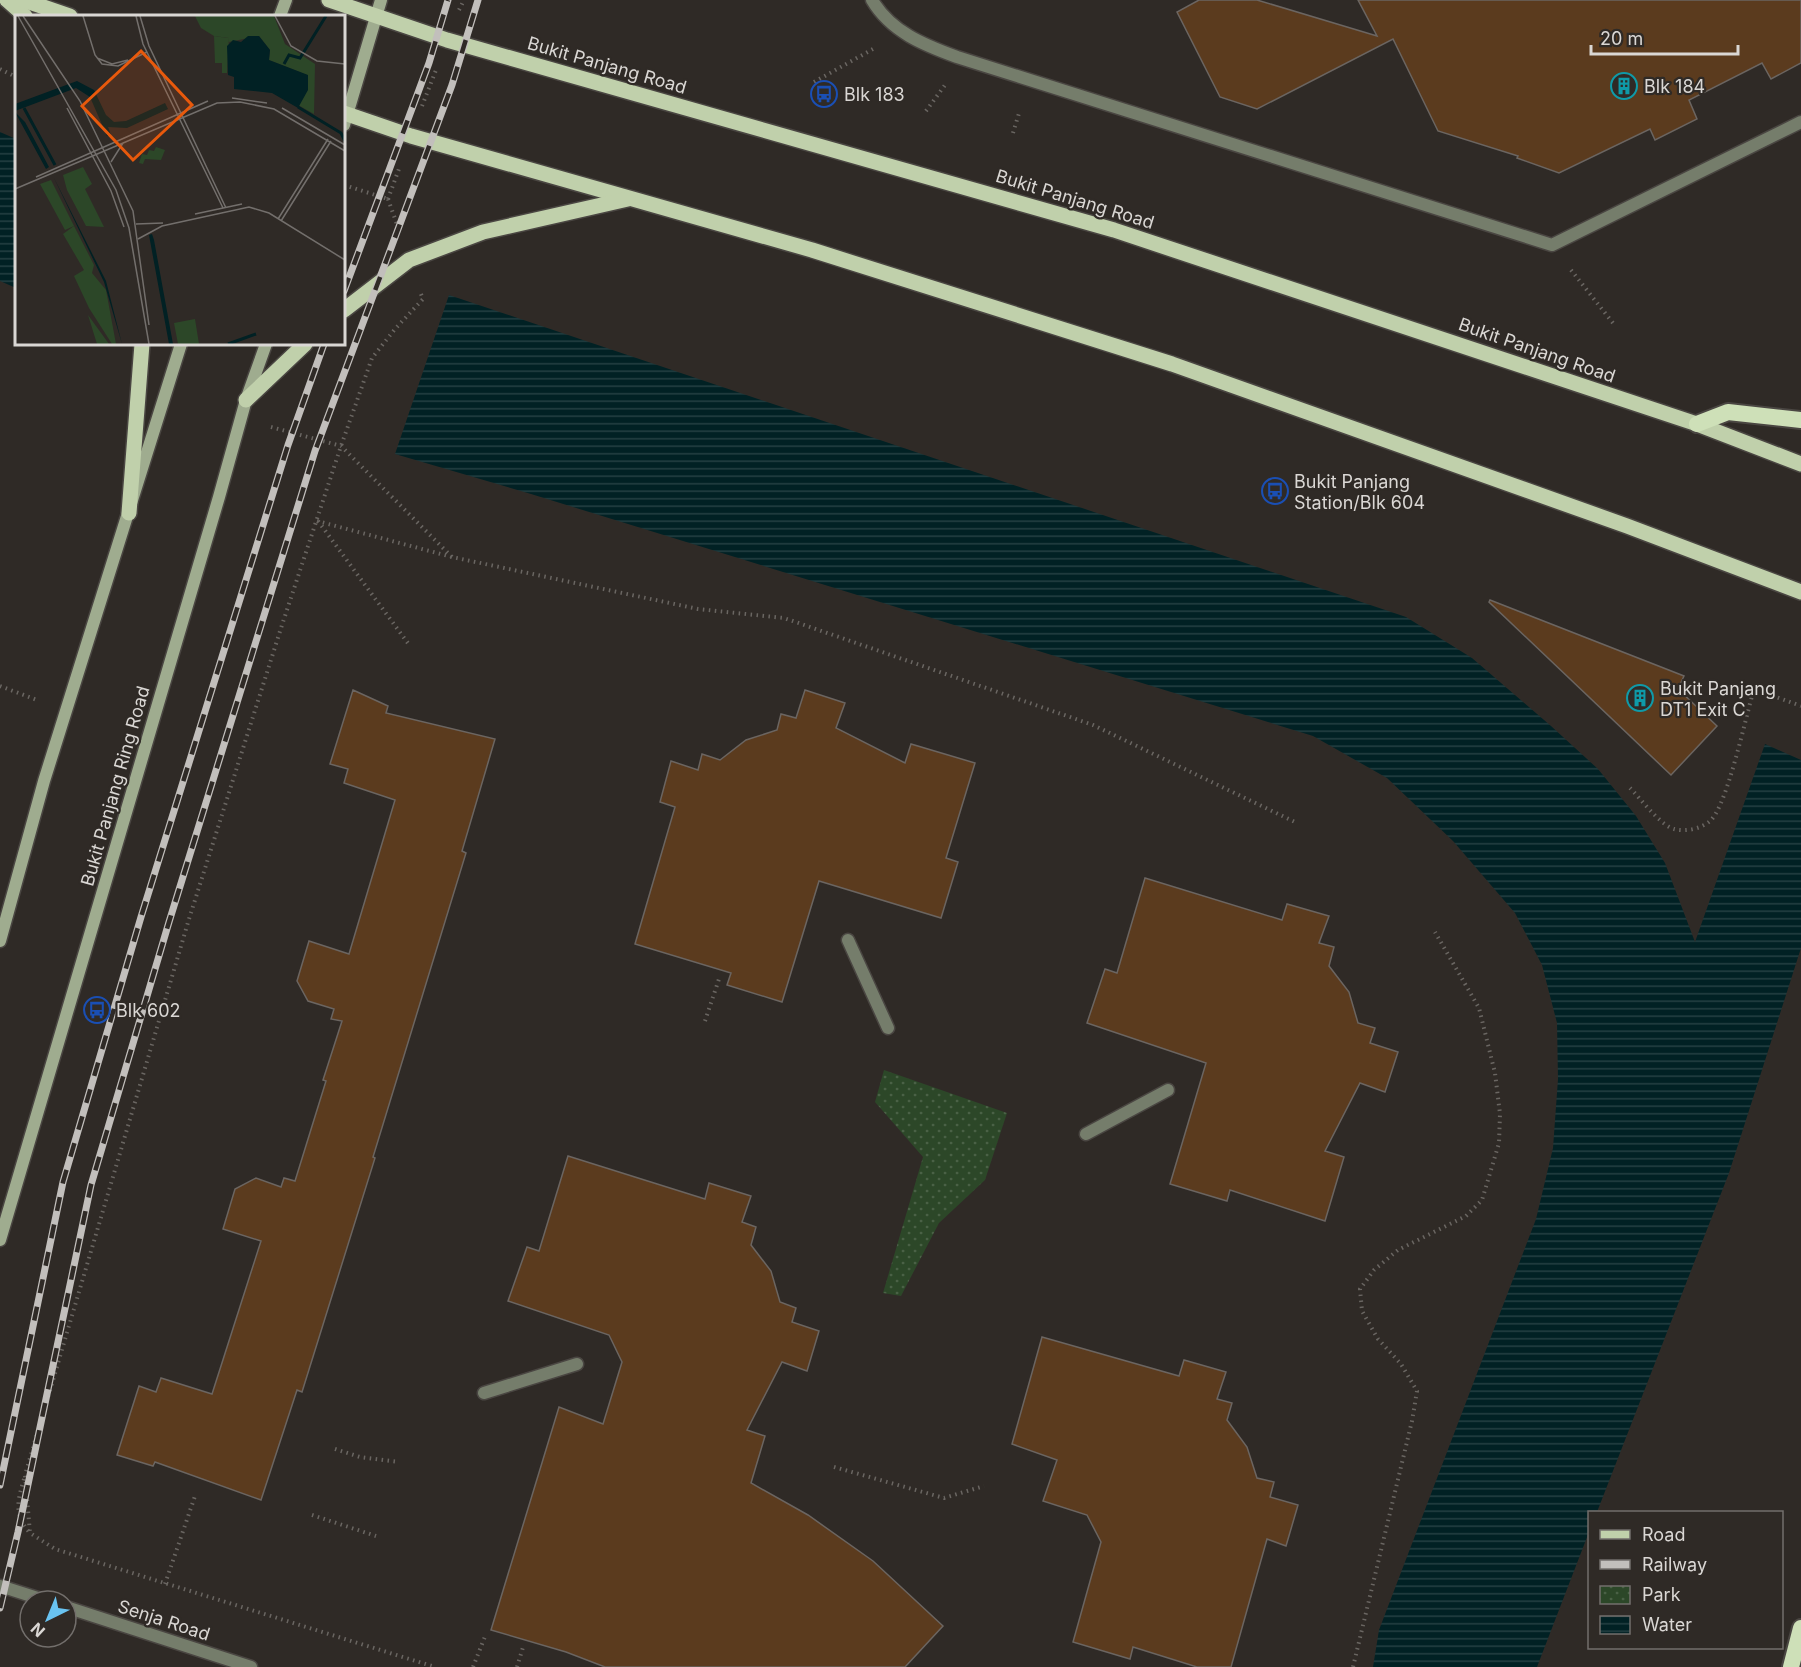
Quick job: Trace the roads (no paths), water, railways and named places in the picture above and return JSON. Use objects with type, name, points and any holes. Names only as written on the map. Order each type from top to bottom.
[{"type":"highway","points":[[1696,424],[1728,412],[1801,420]]},
{"type":"highway","points":[[1791,1667],[1801,1628]]},
{"type":"main road","points":[[7,0],[23,15]]},
{"type":"main road","points":[[23,0],[67,15]]},
{"type":"main road","points":[[280,15],[286,0]]},
{"type":"main road","name":"Bukit Panjang Road","points":[[329,0],[447,40],[1114,230],[1696,424],[1801,464]]},
{"type":"main road","points":[[381,0],[345,117],[812,250],[1172,364],[1616,522],[1801,592]]},
{"type":"main road","points":[[345,309],[409,260],[483,232],[631,199]]},
{"type":"main road","points":[[129,513],[142,345]]},
{"type":"main road","points":[[0,941],[44,781],[181,345]]},
{"type":"main road","name":"Bukit Panjang Ring Road","points":[[0,1240],[246,400],[266,345]]},
{"type":"main road","points":[[246,400],[304,345]]},
{"type":"street","points":[[872,0],[898,31],[957,57],[1552,245],[1801,122]]},
{"type":"street","points":[[848,940],[888,1028]]},
{"type":"street","points":[[1086,1134],[1168,1090]]},
{"type":"street","points":[[484,1393],[577,1364]]},
{"type":"street","points":[[0,1586],[18,1592]]},
{"type":"street","name":"Senja Road","points":[[78,1611],[251,1667]]},
{"type":"water","points":[[0,132],[15,139],[15,288],[0,281]]},
{"type":"water","points":[[449,295],[1406,617],[1472,658],[1598,769],[1636,816],[1665,863],[1695,942],[1765,744],[1801,760],[1801,948],[1729,1173],[1597,1511],[1588,1511],[1588,1535],[1537,1667],[1373,1667],[1379,1630],[1536,1219],[1553,1148],[1558,1079],[1557,1023],[1542,965],[1515,913],[1453,841],[1387,778],[1313,736],[395,454]]},
{"type":"railway","points":[[345,288],[429,63],[448,0]]},
{"type":"railway","points":[[0,1608],[91,1185],[169,922],[315,451],[452,85],[478,0]]},
{"type":"railway","points":[[0,1485],[63,1182],[141,917],[288,445],[324,345]]},
{"type":"place","name":"Blk 184","points":[[1624,86]]},
{"type":"place","name":"Blk 183","points":[[824,94]]},
{"type":"place","name":"Bukit Panjang Station/Blk 604","points":[[1275,491]]},
{"type":"place","name":"Bukit Panjang DT1 Exit C","points":[[1640,698]]},
{"type":"place","name":"Blk 602","points":[[97,1010]]}]
